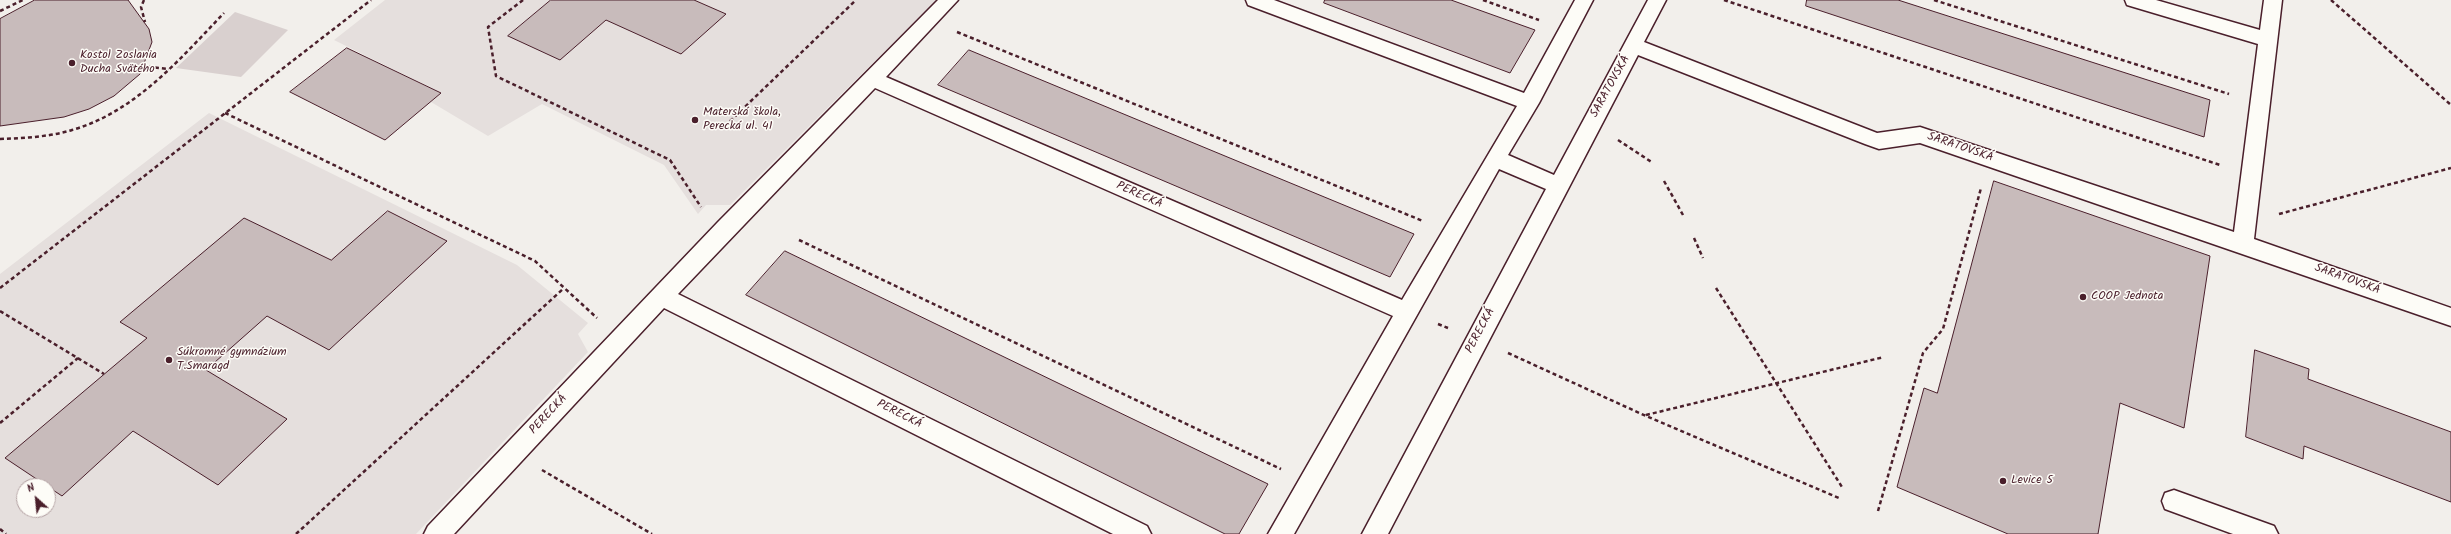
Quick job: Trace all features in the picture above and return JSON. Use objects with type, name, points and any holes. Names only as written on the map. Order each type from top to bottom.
[{"type":"street","name":"PERECKÁ","points":[[437,534],[726,228],[949,0]]},
{"type":"street","points":[[1255,0],[1529,103]]},
{"type":"street","points":[[1281,534],[1495,158],[1529,103],[1584,0]]},
{"type":"street","name":"SARATOVSKÁ","points":[[1588,128],[1634,46],[1657,0]]},
{"type":"street","points":[[2134,0],[2269,40]]},
{"type":"street","points":[[2243,244],[2253,176],[2273,0]]},
{"type":"street","name":"SARATOVSKÁ","points":[[1634,46],[1879,141],[1920,135],[2243,244],[2451,317]]},
{"type":"street","name":"PERECKÁ","points":[[872,79],[1407,312]]},
{"type":"street","name":"PERECKÁ","points":[[1375,534],[1559,186],[1588,128]]},
{"type":"street","points":[[1495,158],[1559,186]]},
{"type":"street","name":"PERECKÁ","points":[[661,296],[1138,534]]},
{"type":"street","points":[[2174,500],[2265,534]]},
{"type":"path","points":[[0,11],[23,0]]},
{"type":"path","points":[[144,0],[141,7],[145,22]]},
{"type":"path","points":[[0,288],[372,0]]},
{"type":"path","points":[[523,0],[488,28],[496,76],[670,160],[703,209],[726,228]]},
{"type":"path","points":[[725,126],[856,0]]},
{"type":"path","points":[[1483,0],[1568,30]]},
{"type":"path","points":[[1726,0],[2253,176]]},
{"type":"path","points":[[1934,0],[2261,104]]},
{"type":"path","points":[[2330,0],[2451,105]]},
{"type":"path","points":[[0,139],[28,140],[61,134],[94,123],[124,108],[150,89],[224,12]]},
{"type":"path","points":[[929,20],[1453,233]]},
{"type":"path","points":[[141,66],[169,69]]},
{"type":"path","points":[[225,113],[535,261],[620,339]]},
{"type":"path","points":[[1618,140],[1653,162]]},
{"type":"path","points":[[2247,222],[2451,168]]},
{"type":"path","points":[[1664,181],[1683,216]]},
{"type":"path","points":[[1878,510],[1923,353],[1943,329],[1982,181]]},
{"type":"path","points":[[1694,238],[1703,258]]},
{"type":"path","points":[[799,240],[1310,482]]},
{"type":"path","points":[[296,534],[564,288]]},
{"type":"path","points":[[1716,288],[1774,383],[1842,487]]},
{"type":"path","points":[[0,311],[104,374]]},
{"type":"path","points":[[1407,312],[1477,339],[1646,416],[1839,498]]},
{"type":"path","points":[[1646,416],[1774,383],[1884,357]]},
{"type":"path","points":[[0,423],[78,358]]},
{"type":"path","points":[[513,453],[652,534]]},
{"type":"path","points":[[0,529],[6,534]]},
{"type":"shaded area","name":"Materská škola, Perecká ul. 41","points":[[385,0],[936,0],[730,205],[706,205],[698,214],[664,165],[542,104],[488,136],[431,102],[441,93],[334,40]]},
{"type":"shaded area","points":[[235,12],[288,30],[241,77],[176,68]]},
{"type":"shaded area","points":[[209,113],[517,265],[588,323],[578,334],[588,352],[416,534],[0,534],[0,274]]},
{"type":"building","name":"Kostol Zoslania Ducha Svätého","points":[[35,0],[128,0],[149,29],[152,42],[140,74],[114,96],[89,109],[64,117],[0,126],[0,19]]},
{"type":"building","points":[[551,0],[694,0],[726,14],[681,54],[606,20],[560,60],[508,36]]},
{"type":"building","points":[[1325,0],[1451,0],[1535,30],[1510,73],[1324,3]]},
{"type":"building","points":[[1807,0],[1898,0],[2210,100],[2204,137],[1806,6]]},
{"type":"building","points":[[347,48],[441,93],[385,140],[290,92]]},
{"type":"building","points":[[969,50],[1414,234],[1390,277],[938,85]]},
{"type":"building","points":[[1994,181],[2210,256],[2184,428],[2120,403],[2098,534],[2008,534],[1897,487],[1924,388],[1937,393]]},
{"type":"building","name":"Súkromné gymnázium T.Smaragd","points":[[388,211],[447,241],[329,350],[267,316],[206,370],[287,419],[218,485],[133,431],[62,496],[56,492],[56,478],[35,478],[5,458],[147,338],[120,322],[244,218],[331,260]]},
{"type":"building","points":[[785,251],[1268,484],[1239,534],[1225,534],[746,295]]},
{"type":"building","points":[[2255,350],[2309,369],[2308,379],[2451,432],[2451,502],[2304,446],[2303,459],[2246,437]]},
{"type":"place","name":"Kostol Zoslania Ducha Svätého","points":[[72,63]]},
{"type":"place","name":"Materská škola, Perecká ul. 41","points":[[695,120]]},
{"type":"place","name":"COOP Jednota","points":[[2083,297]]},
{"type":"place","name":"Súkromné gymnázium T.Smaragd","points":[[169,360]]},
{"type":"place","name":"Levice 5","points":[[2003,481]]}]
